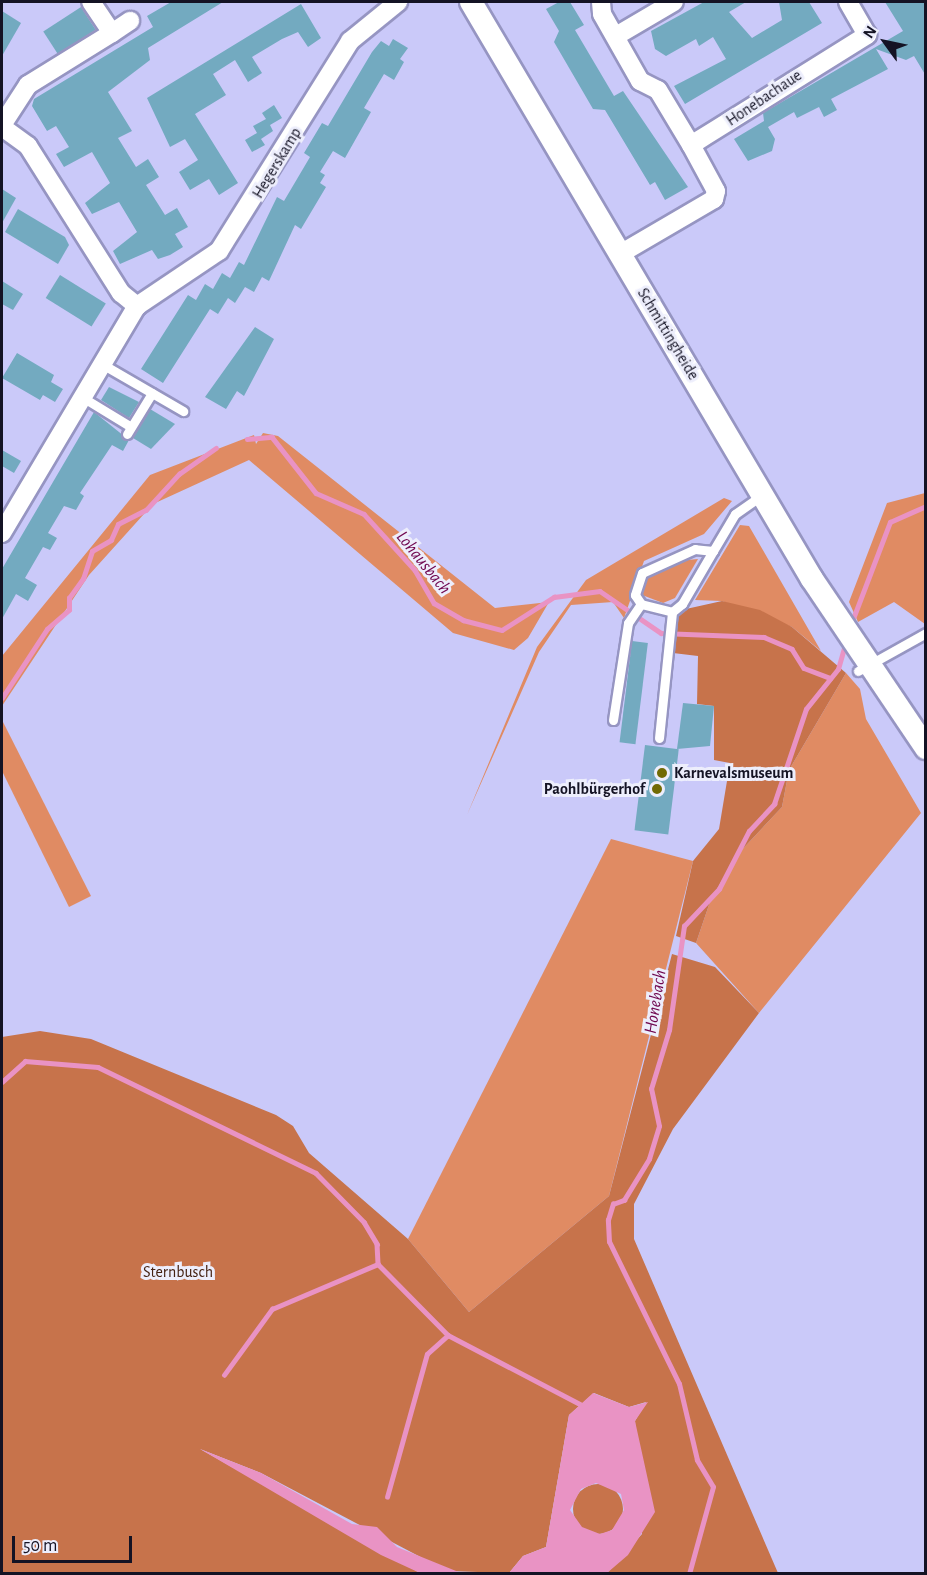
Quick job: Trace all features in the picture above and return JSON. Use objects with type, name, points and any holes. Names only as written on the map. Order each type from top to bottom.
[{"type":"street","points":[[91,2],[112,33]]},
{"type":"street","name":"Hegerskamp","points":[[2,533],[137,306],[219,251],[350,41],[398,2]]},
{"type":"street","name":"Schmittingheide","points":[[471,2],[613,259],[841,622],[863,661],[926,748]]},
{"type":"street","points":[[601,2],[602,14],[640,81],[658,90],[716,191],[714,199],[613,259]]},
{"type":"street","points":[[616,36],[674,2]]},
{"type":"street","name":"Honebachaue","points":[[691,145],[867,34],[848,2]]},
{"type":"street","points":[[130,21],[28,85],[2,126],[28,146],[121,293],[137,306]]},
{"type":"lane","points":[[102,364],[183,411]]},
{"type":"lane","points":[[82,397],[128,429],[152,393]]},
{"type":"lane","points":[[659,738],[672,616],[735,514],[762,495]]},
{"type":"lane","points":[[639,606],[635,595],[642,573],[695,549],[713,551]]},
{"type":"lane","points":[[639,606],[672,616]]},
{"type":"lane","points":[[613,720],[628,623],[639,606]]},
{"type":"lane","points":[[863,661],[926,633]]},
{"type":"shaded area","points":[[263,433],[278,436],[495,608],[549,602],[528,638],[514,650],[453,633],[249,460],[153,504],[89,575],[2,706],[2,656],[150,475],[254,435],[256,444]]},
{"type":"shaded area","points":[[925,493],[925,624],[894,602],[858,622],[849,602],[887,503]]},
{"type":"shaded area","points":[[724,498],[732,501],[704,534],[644,561],[624,618],[613,602],[571,605],[539,652],[467,815],[537,647],[586,580]]},
{"type":"shaded area","points":[[740,525],[749,526],[821,651],[792,627],[722,601],[695,600]]},
{"type":"shaded area","points":[[698,559],[675,598],[663,603],[642,595],[645,578],[677,561]]},
{"type":"shaded area","points":[[846,673],[860,689],[866,719],[921,813],[759,1013],[696,943],[711,899],[737,855],[782,807],[789,770]]},
{"type":"shaded area","points":[[2,720],[91,896],[69,907],[2,771]]},
{"type":"shaded area","points":[[611,839],[693,861],[609,1196],[469,1312],[408,1239]]},
{"type":"shaded area","points":[[593,1393],[629,1407],[648,1402],[635,1421],[655,1512],[628,1555],[607,1573],[509,1573],[523,1556],[546,1547],[569,1415]],"holes":[[[596,1483],[621,1494],[624,1510],[612,1530],[600,1534],[582,1527],[570,1510],[581,1489]]]},
{"type":"shaded area","points":[[200,1449],[261,1473],[352,1524],[377,1527],[397,1547],[461,1573],[420,1573],[381,1555]]},
{"type":"green space","points":[[722,601],[760,610],[792,627],[846,673],[789,770],[782,807],[737,855],[711,899],[696,943],[676,936],[693,861],[719,829],[730,763],[714,760],[714,706],[697,704],[698,656],[673,653],[677,611]]},
{"type":"green space","name":"Sternbusch","points":[[672,954],[715,967],[759,1013],[673,1129],[634,1204],[634,1239],[778,1573],[607,1573],[642,1534],[635,1421],[646,1402],[629,1407],[594,1393],[569,1415],[546,1547],[523,1556],[509,1573],[447,1571],[261,1473],[200,1449],[420,1573],[2,1574],[2,1037],[40,1031],[91,1039],[276,1115],[293,1126],[309,1153],[408,1239],[469,1312],[609,1196]]},
{"type":"green space","points":[[603,1484],[616,1491],[622,1499],[622,1519],[616,1527],[608,1533],[593,1534],[580,1527],[574,1519],[573,1504],[580,1491],[588,1485]]},
{"type":"building","points":[[171,2],[223,2],[148,48],[150,60],[108,92],[132,131],[118,138],[136,167],[148,159],[159,177],[146,185],[165,215],[177,208],[188,227],[175,234],[183,247],[170,255],[158,259],[152,250],[120,264],[113,251],[137,232],[119,202],[92,214],[85,203],[110,183],[92,152],[64,167],[56,154],[69,147],[56,126],[47,131],[32,106],[34,99],[153,27],[147,16]]},
{"type":"building","points":[[559,2],[570,2],[584,25],[575,30],[614,96],[623,91],[688,187],[665,200],[655,182],[650,185],[605,110],[593,109],[554,42],[559,31],[546,9]]},
{"type":"building","points":[[704,2],[746,2],[729,12],[752,38],[782,20],[779,2],[809,2],[822,23],[685,104],[674,86],[726,59],[713,37],[699,46],[696,39],[666,56],[655,49],[651,31]]},
{"type":"building","points":[[885,2],[926,2],[926,76],[914,56],[906,60],[876,49],[888,69],[831,99],[837,110],[824,117],[819,107],[797,118],[794,112],[768,127],[775,139],[772,151],[748,161],[734,139],[764,121],[763,113],[903,31]]},
{"type":"building","points":[[301,4],[321,38],[308,47],[298,32],[252,57],[262,73],[248,82],[235,60],[213,74],[226,95],[195,114],[238,183],[219,195],[209,179],[190,190],[179,172],[198,160],[185,139],[170,147],[147,98]]},
{"type":"building","points":[[81,7],[96,30],[58,54],[43,32]]},
{"type":"building","points":[[2,11],[21,23],[2,56]]},
{"type":"building","points":[[393,39],[408,48],[400,59],[404,62],[394,80],[384,74],[364,108],[371,112],[345,158],[333,151],[320,172],[325,175],[320,183],[326,187],[301,229],[295,225],[269,281],[262,277],[254,292],[245,287],[235,303],[228,298],[218,314],[210,309],[163,383],[141,369],[188,295],[196,300],[205,284],[213,289],[222,273],[230,278],[239,262],[244,265],[277,197],[284,201],[310,157],[304,153],[322,123],[328,126],[372,52],[381,41],[389,46]]},
{"type":"building","points":[[274,105],[282,118],[270,125],[273,131],[261,139],[265,145],[252,152],[245,140],[257,133],[253,126],[266,119],[262,113]]},
{"type":"building","points":[[2,189],[16,198],[2,223]]},
{"type":"building","points":[[18,209],[65,237],[69,245],[58,264],[5,232]]},
{"type":"building","points":[[60,275],[106,304],[91,327],[46,298]]},
{"type":"building","points":[[2,281],[23,294],[13,310],[2,304]]},
{"type":"building","points":[[255,327],[274,339],[244,396],[237,391],[226,409],[205,397]]},
{"type":"building","points":[[17,353],[54,375],[51,382],[63,389],[55,402],[43,395],[40,400],[2,378]]},
{"type":"building","points":[[109,387],[139,402],[129,418],[101,400]]},
{"type":"building","points":[[150,409],[175,424],[151,449],[133,438]]},
{"type":"building","points":[[94,412],[129,440],[123,451],[112,445],[80,493],[84,496],[76,510],[64,506],[48,533],[57,538],[50,550],[43,547],[25,578],[37,585],[28,601],[16,594],[2,619],[2,569]]},
{"type":"building","points":[[2,450],[21,461],[14,473],[2,466]]},
{"type":"building","points":[[632,641],[648,643],[635,744],[620,742]]},
{"type":"building","points":[[683,703],[714,706],[710,746],[677,749]]},
{"type":"building","name":"Paohlbürgerhof","points":[[645,745],[679,749],[668,835],[635,830]]},
{"type":"waterway","name":"Lohausbach","points":[[247,439],[272,437],[316,493],[364,514],[415,570],[434,603],[463,620],[502,630],[554,597],[600,591],[661,633],[764,637],[792,649],[804,668],[830,678]]},
{"type":"waterway","name":"Lohausbach","points":[[2,698],[47,629],[69,610],[69,598],[83,579],[92,551],[111,540],[118,524],[146,510],[179,474],[216,448]]},
{"type":"waterway","name":"Honebach","points":[[851,624],[890,522],[926,506]]},
{"type":"waterway","name":"Honebach","points":[[689,1574],[713,1487],[697,1460],[679,1384],[609,1242],[608,1220],[613,1204],[624,1200],[649,1159],[659,1126],[651,1089],[669,1030],[684,926],[719,889],[749,831],[774,804],[806,709],[838,669],[846,641]]},
{"type":"waterway","points":[[2,1082],[25,1061],[98,1067],[316,1173],[364,1222],[377,1244],[378,1264],[448,1335],[580,1404]]},
{"type":"waterway","points":[[224,1375],[272,1309],[378,1264]]},
{"type":"waterway","points":[[387,1497],[427,1354],[448,1335]]},
{"type":"place","name":"Karnevalsmuseum","points":[[662,773]]},
{"type":"place","name":"Paohlbürgerhof","points":[[657,789]]}]
